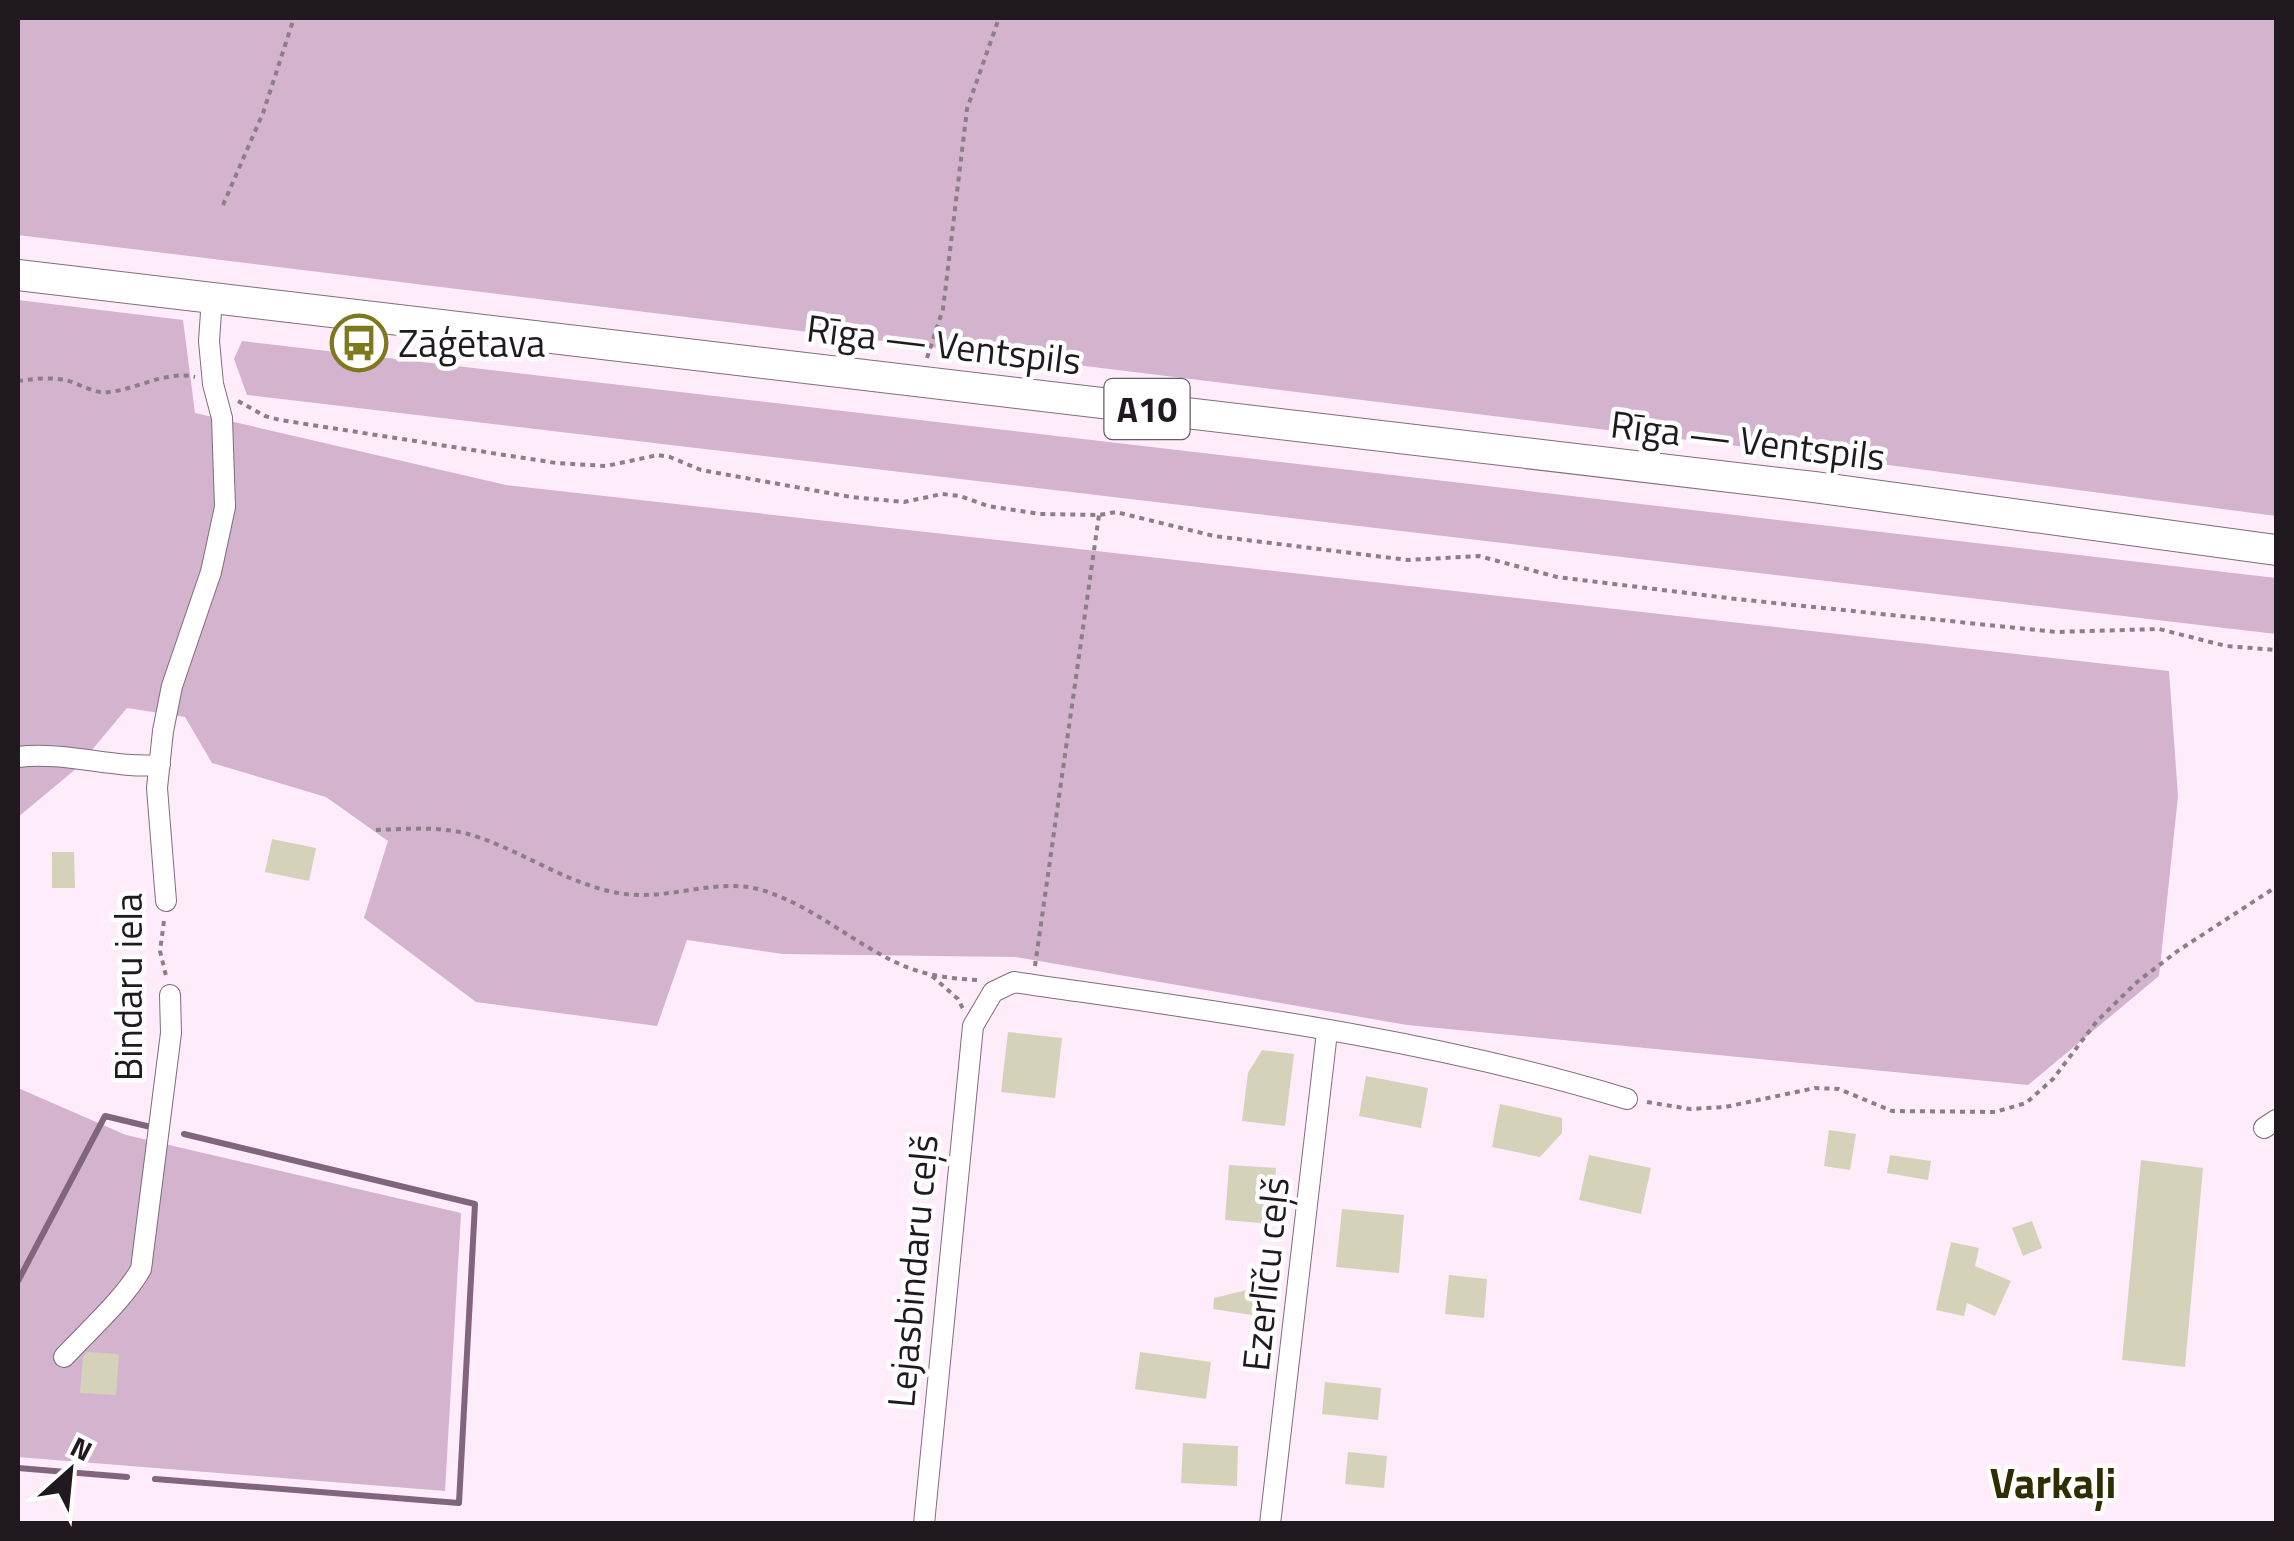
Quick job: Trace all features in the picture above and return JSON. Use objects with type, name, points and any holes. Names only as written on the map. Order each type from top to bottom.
[{"type":"highway","name":"Rīga — Ventspils","points":[[18,275],[1794,485],[2276,550]]},
{"type":"street","name":"Bindaru iela","points":[[166,901],[157,788],[162,731],[225,508],[222,418],[213,384],[209,341],[212,298]]},
{"type":"street","points":[[18,757],[101,760],[137,767],[160,765]]},
{"type":"street","points":[[973,1026],[993,992],[1023,983],[1438,1050],[1627,1099]]},
{"type":"street","name":"Bindaru iela","points":[[64,1357],[131,1288],[142,1269],[170,1033],[170,994]]},
{"type":"street","name":"Lejasbindaru ceļš","points":[[924,1524],[973,1026]]},
{"type":"street","name":"Ezerlīču ceļš","points":[[1270,1524],[1327,1032]]},
{"type":"path","points":[[223,205],[264,114],[294,18]]},
{"type":"path","points":[[919,382],[943,309],[968,110],[998,18]]},
{"type":"path","points":[[18,381],[67,380],[104,394],[189,375],[280,420],[556,463],[606,466],[670,456],[701,470],[851,497],[904,502],[942,494],[1040,514],[1116,512],[1214,536],[1408,560],[1479,556],[1557,577],[2056,632],[2159,629],[2226,646],[2276,650]]},
{"type":"path","points":[[376,830],[423,828],[467,834],[624,894],[731,886],[761,890],[838,927],[904,966],[949,978],[1023,983],[1099,515]]},
{"type":"path","points":[[1627,1099],[1690,1109],[1725,1108],[1814,1088],[1839,1088],[1892,1112],[1995,1112],[2026,1103],[2053,1079],[2097,1021],[2137,982],[2178,950],[2276,887]]},
{"type":"path","name":"Bindaru iela","points":[[166,901],[160,951],[170,994]]},
{"type":"path","points":[[928,972],[958,999],[973,1026]]},
{"type":"shaded area","points":[[18,18],[2276,18],[2276,516],[1835,458],[18,235]]},
{"type":"shaded area","points":[[18,300],[183,320],[195,413],[506,485],[2169,671],[2178,796],[2159,976],[2028,1085],[1407,1025],[1016,957],[783,954],[687,940],[657,1026],[476,1002],[364,918],[388,841],[326,797],[212,763],[185,717],[127,708],[77,768],[18,817]]},
{"type":"shaded area","points":[[242,341],[2276,578],[2276,634],[247,395],[234,359]]},
{"type":"shaded area","points":[[18,1088],[126,1135],[461,1213],[445,1491],[18,1457]]},
{"type":"building","points":[[272,839],[316,848],[309,881],[265,872]]},
{"type":"building","points":[[52,852],[74,852],[75,888],[52,888]]},
{"type":"building","points":[[1008,1032],[1062,1038],[1055,1098],[1001,1092]]},
{"type":"building","points":[[1262,1050],[1294,1054],[1285,1126],[1242,1121],[1248,1073]]},
{"type":"building","points":[[1366,1076],[1428,1088],[1421,1128],[1359,1116]]},
{"type":"building","points":[[1500,1104],[1562,1118],[1562,1133],[1540,1157],[1492,1147]]},
{"type":"building","points":[[1829,1130],[1856,1134],[1850,1170],[1824,1166]]},
{"type":"building","points":[[1589,1155],[1651,1168],[1641,1214],[1579,1200]]},
{"type":"building","points":[[1890,1155],[1931,1161],[1928,1180],[1887,1173]]},
{"type":"building","points":[[2141,1160],[2203,1168],[2185,1367],[2122,1360]]},
{"type":"building","points":[[1229,1165],[1276,1168],[1272,1224],[1225,1220]]},
{"type":"building","points":[[1342,1209],[1404,1215],[1399,1273],[1336,1267]]},
{"type":"building","points":[[2032,1221],[2042,1248],[2023,1256],[2012,1228]]},
{"type":"building","points":[[1951,1242],[1979,1248],[1975,1266],[2011,1281],[1995,1316],[1967,1303],[1964,1316],[1936,1310]]},
{"type":"building","points":[[1449,1275],[1487,1279],[1484,1318],[1445,1314]]},
{"type":"building","points":[[1255,1288],[1252,1315],[1213,1309],[1214,1298]]},
{"type":"building","points":[[88,1352],[119,1354],[116,1395],[80,1393],[83,1357]]},
{"type":"building","points":[[1140,1352],[1211,1362],[1206,1399],[1135,1389]]},
{"type":"building","points":[[1325,1382],[1381,1388],[1378,1420],[1322,1414]]},
{"type":"building","points":[[1183,1443],[1238,1446],[1237,1486],[1181,1483]]},
{"type":"building","points":[[1348,1452],[1387,1456],[1384,1488],[1345,1484]]},
{"type":"waterway","points":[[18,1281],[105,1116],[155,1128]]},
{"type":"waterway","points":[[155,1479],[459,1503],[475,1204],[184,1134]]},
{"type":"waterway","points":[[18,1468],[127,1477]]},
{"type":"place","name":"Zāģētava","points":[[359,343]]},
{"type":"district","name":"Varkaļi","points":[[2053,1482]]}]
